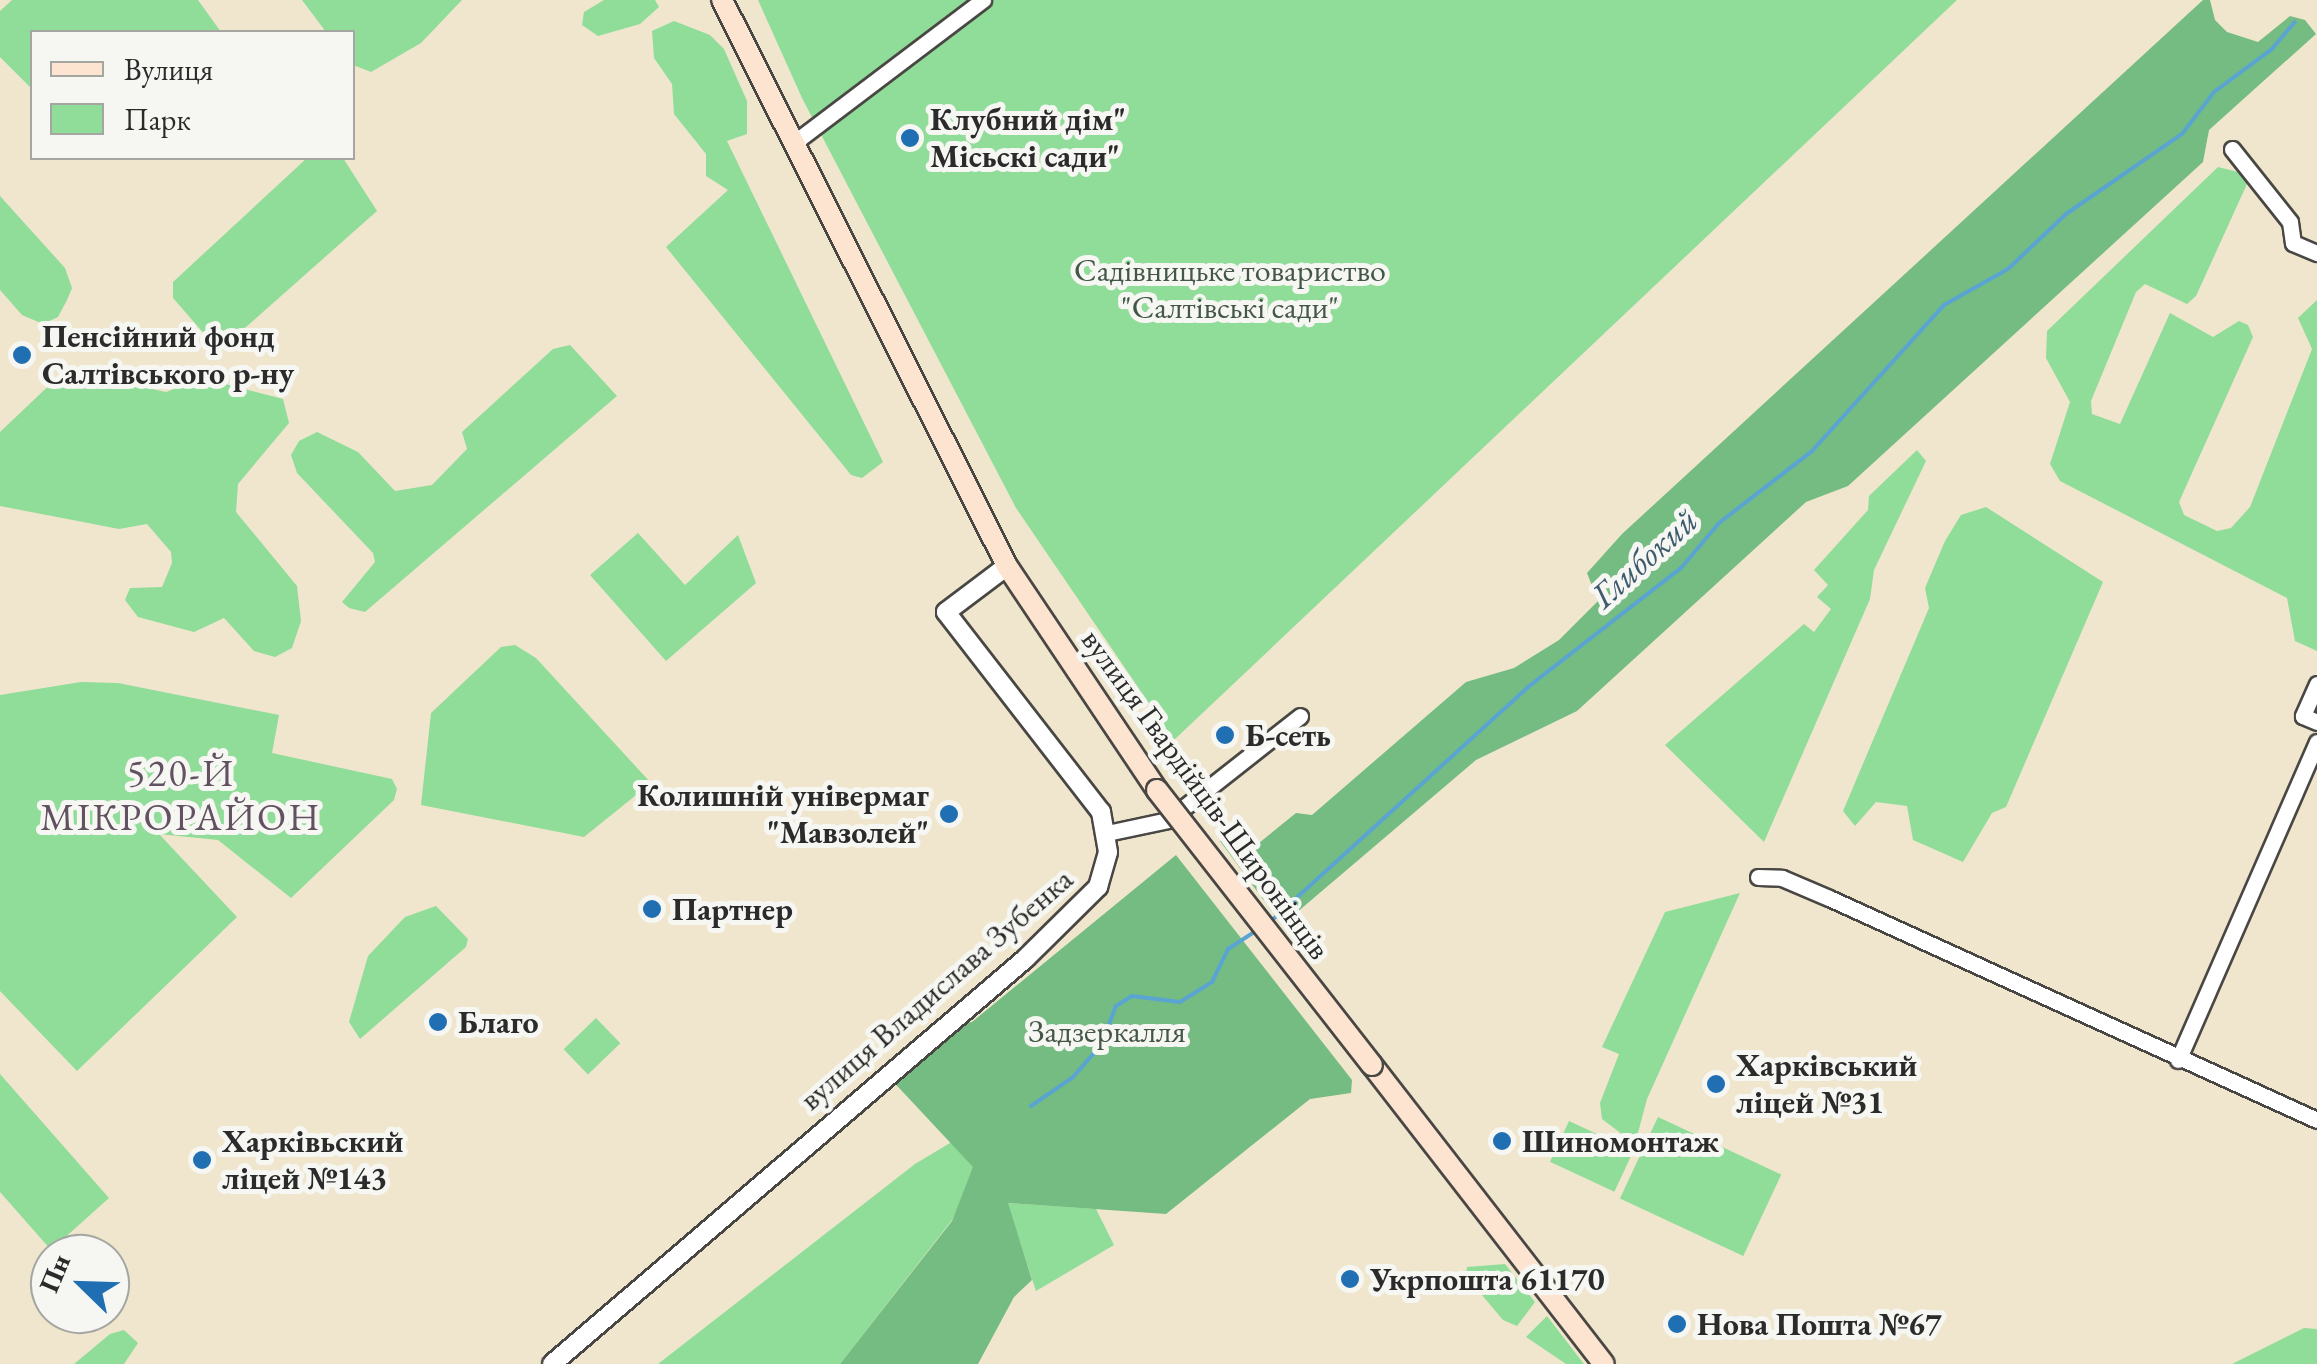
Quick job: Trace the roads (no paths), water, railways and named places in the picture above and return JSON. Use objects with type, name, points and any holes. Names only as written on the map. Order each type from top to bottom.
[{"type":"main road","name":"вулиця Гвардійців-Широнінців","points":[[722,0],[1007,566],[1157,790],[1604,1364]]},
{"type":"street","points":[[795,142],[983,0]]},
{"type":"street","points":[[2232,149],[2290,222],[2293,242],[2317,253]]},
{"type":"street","points":[[1007,566],[946,612],[1094,801],[1107,833],[1168,820],[1300,716]]},
{"type":"street","points":[[2317,684],[2303,716],[2317,722]]},
{"type":"street","points":[[2178,1060],[2317,742]]},
{"type":"street","name":"вулиця Владислава Зубенка","points":[[552,1364],[1087,903],[1104,871],[1107,833]]},
{"type":"street","points":[[1758,877],[1782,878],[1830,898],[2178,1060],[2317,1120]]},
{"type":"waterway","name":"Глибокий","points":[[1271,921],[1528,687],[1681,568],[1719,523],[1812,451],[1944,305],[2008,269],[2066,214],[2182,134],[2214,92],[2272,49],[2295,22]]},
{"type":"waterway","name":"Глибокий","points":[[1031,1106],[1073,1077],[1101,1045],[1116,1006],[1132,996],[1180,1002],[1212,982],[1228,949],[1259,929]]},
{"type":"place","name":"Клубний дім\" Місьскі сади\"","points":[[910,138]]},
{"type":"place","name":"Пенсійний фонд Салтівського р-ну","points":[[22,355]]},
{"type":"place","name":"Б-сеть","points":[[1225,735]]},
{"type":"place","name":"Колишній універмаг \"Мавзолей\"","points":[[949,814]]},
{"type":"place","name":"Партнер","points":[[652,909]]},
{"type":"place","name":"Благо","points":[[438,1022]]},
{"type":"place","name":"Харківський ліцей №31","points":[[1716,1084]]},
{"type":"place","name":"Шиномонтаж","points":[[1502,1141]]},
{"type":"place","name":"Харківьский ліцей №143","points":[[202,1160]]},
{"type":"place","name":"Укрпошта 61170","points":[[1350,1279]]},
{"type":"place","name":"Нова Пошта №67","points":[[1677,1324]]},
{"type":"district","name":"520-Й МІКРОРАЙОН","points":[[181,794]]},
{"type":"park label","name":"Садівницьке товариство \"Салтівські сади\"","points":[[1230,290]]},
{"type":"park label","name":"Задзеркалля","points":[[1107,1031]]}]
